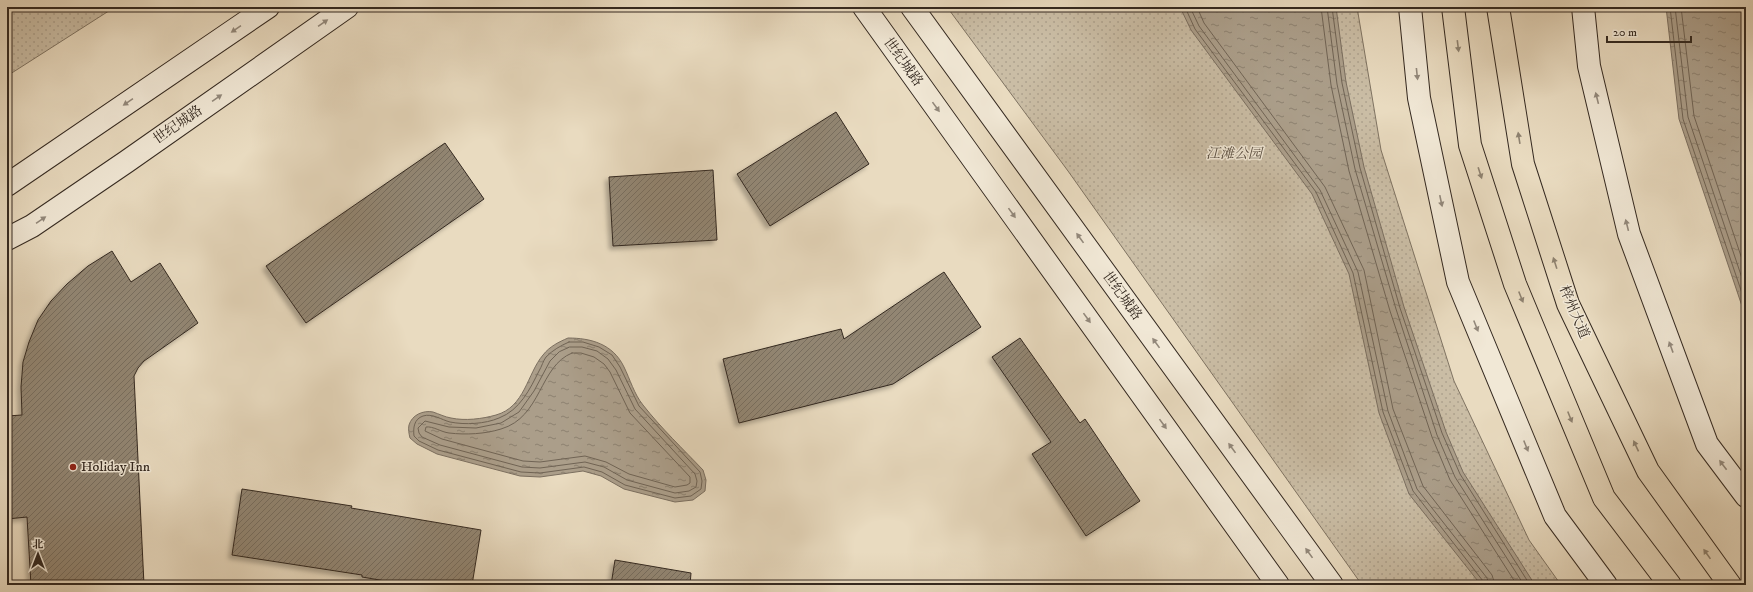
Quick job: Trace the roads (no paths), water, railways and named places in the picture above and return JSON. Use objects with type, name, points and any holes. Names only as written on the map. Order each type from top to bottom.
[{"type":"highway","points":[[1453,7],[1470,145],[1515,284],[1604,498],[1670,585]]},
{"type":"highway","name":"梓州大道","points":[[1498,7],[1523,164],[1568,304],[1648,471],[1730,585]]},
{"type":"main road","points":[[7,185],[268,7]]},
{"type":"main road","name":"世纪城路","points":[[7,239],[32,226],[76,196],[347,7]]},
{"type":"main road","name":"世纪城路","points":[[864,7],[1278,585]]},
{"type":"main road","name":"世纪城路","points":[[912,7],[1332,585]]},
{"type":"main road","points":[[1410,7],[1419,98],[1458,282],[1555,516],[1606,585]]},
{"type":"main road","points":[[1583,7],[1589,66],[1629,234],[1707,444],[1746,496]]},
{"type":"water","points":[[1180,7],[1336,7],[1346,82],[1364,167],[1404,307],[1446,432],[1463,472],[1535,585],[1481,585],[1409,494],[1379,413],[1349,274],[1312,194],[1191,30]]},
{"type":"water","points":[[1666,7],[1746,7],[1746,318],[1679,119]]},
{"type":"water","points":[[568,338],[593,341],[608,348],[614,353],[624,367],[643,405],[703,470],[706,480],[705,491],[693,500],[675,502],[624,489],[601,476],[583,471],[540,477],[520,476],[437,454],[417,444],[410,438],[410,421],[418,414],[425,412],[433,412],[449,418],[468,419],[496,415],[506,411],[519,398],[543,355],[552,347]]},
{"type":"place","name":"Holiday Inn","points":[[73,467]]},
{"type":"park label","name":"江滩公园","points":[[1234,154]]}]
